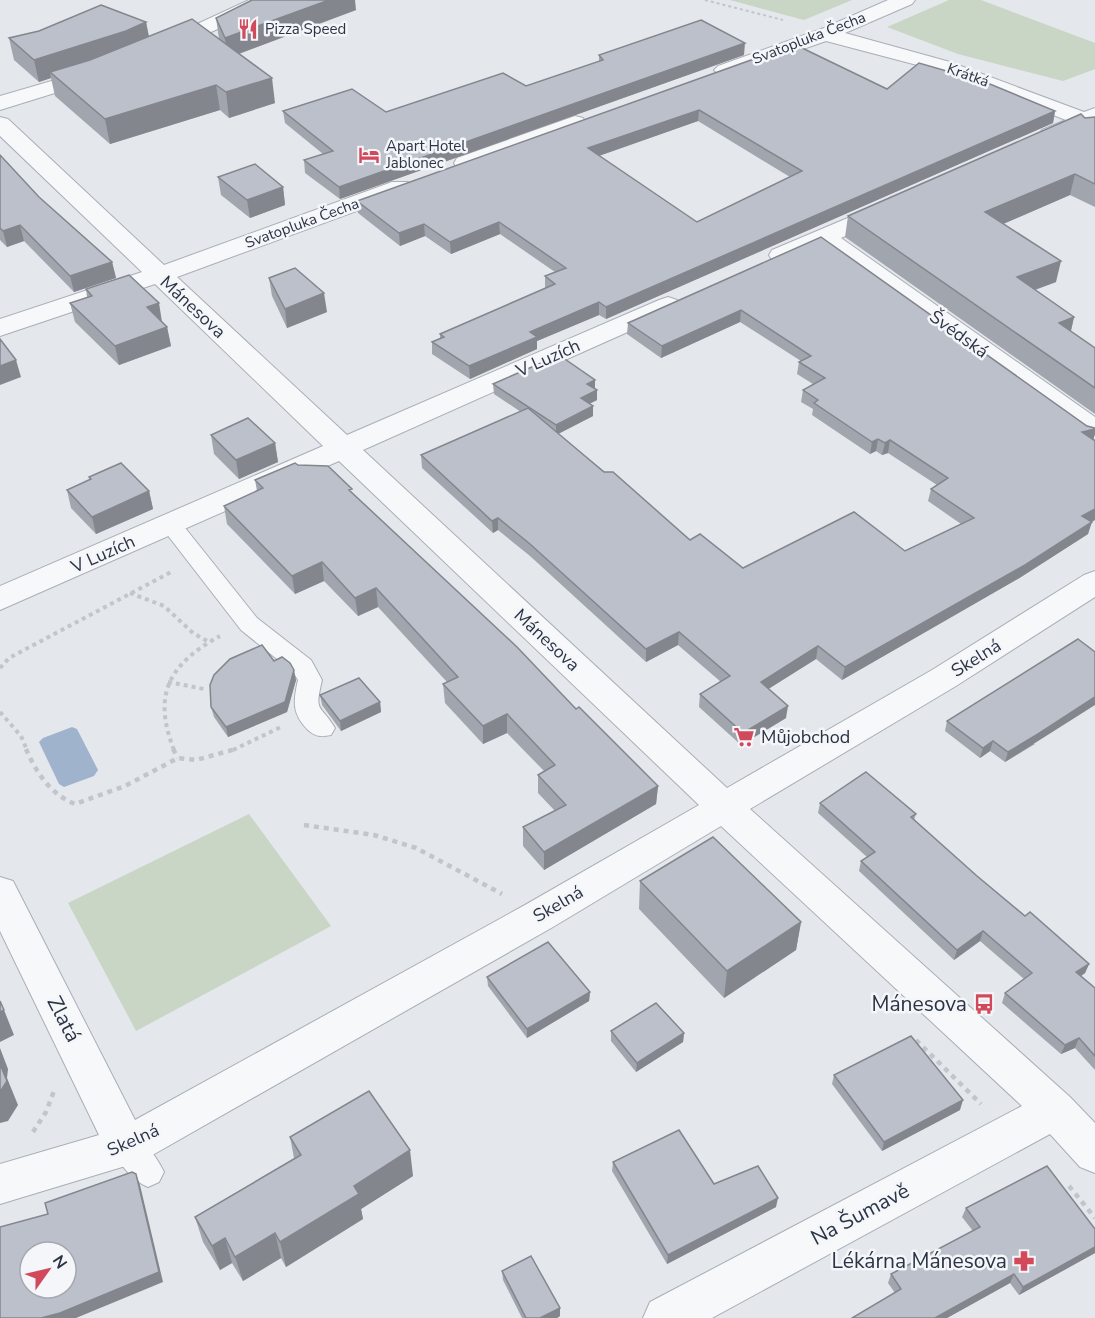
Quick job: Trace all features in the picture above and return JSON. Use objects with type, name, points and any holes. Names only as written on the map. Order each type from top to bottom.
[{"type":"street","points":[[149,54],[265,0]]},
{"type":"street","name":"Svatopluka Čecha","points":[[702,78],[825,34],[905,0]]},
{"type":"street","name":"Krátká","points":[[825,34],[943,66],[1092,125]]},
{"type":"street","points":[[0,103],[117,66]]},
{"type":"street","points":[[448,169],[592,117]]},
{"type":"street","name":"Mánesova","points":[[0,124],[724,807],[1055,1110],[1095,1153]]},
{"type":"street","points":[[1031,144],[1092,125]]},
{"type":"street","name":"Svatopluka Čecha","points":[[0,328],[158,275],[426,177]]},
{"type":"street","points":[[762,263],[911,197]]},
{"type":"street","name":"Švédská","points":[[823,236],[1095,430]]},
{"type":"street","name":"V Luzích","points":[[0,599],[696,292]]},
{"type":"street","name":"Skelná","points":[[0,1184],[137,1160],[539,916],[944,678],[1095,582]]},
{"type":"street","name":"Zlatá","points":[[0,892],[137,1160]]},
{"type":"street","name":"Na Šumavě","points":[[666,1318],[1055,1110]]},
{"type":"lane","points":[[170,524],[249,624],[302,666],[310,680],[306,697],[315,721]]},
{"type":"path","points":[[705,0],[789,22]]},
{"type":"path","points":[[0,668],[9,658],[129,593],[197,561]]},
{"type":"path","points":[[129,593],[164,606],[193,633],[209,642]]},
{"type":"path","points":[[178,758],[168,729],[165,704],[168,682],[177,669],[209,642],[249,624]]},
{"type":"path","points":[[168,682],[204,689]]},
{"type":"path","points":[[0,712],[21,736],[36,772],[63,799],[75,804],[125,786],[178,758],[196,760],[227,753],[315,721]]},
{"type":"path","points":[[304,825],[374,835],[416,848],[469,874],[539,916]]},
{"type":"path","points":[[30,1137],[46,1112],[54,1091]]},
{"type":"path","points":[[1066,1183],[1095,1218]]},
{"type":"green space","points":[[730,0],[852,0],[804,20]]},
{"type":"green space","points":[[949,0],[981,0],[1095,43],[1095,69],[1063,81],[958,54],[887,27]]},
{"type":"green space","points":[[249,814],[331,926],[136,1031],[68,903]]},
{"type":"water","points":[[72,727],[77,729],[98,770],[94,776],[64,787],[59,784],[39,742],[43,738]]},
{"type":"building","points":[[252,0],[329,0],[225,38],[216,18]]},
{"type":"building","points":[[101,5],[146,22],[126,31],[34,60],[9,38],[39,31]]},
{"type":"building","points":[[192,19],[272,78],[226,92],[216,85],[105,119],[50,72],[90,60]]},
{"type":"building","points":[[701,20],[745,43],[339,187],[304,160],[333,151],[283,111],[352,89],[386,112],[503,73],[526,86],[603,60],[599,55]]},
{"type":"building","points":[[800,47],[887,89],[919,63],[985,82],[1055,111],[606,307],[599,302],[530,332],[537,337],[469,366],[432,342],[444,337],[440,334],[555,284],[545,276],[566,268],[499,222],[450,242],[424,224],[399,233],[357,201],[765,55],[772,58]],"holes":[[[699,110],[802,171],[697,222],[588,148]]]},
{"type":"building","points":[[1081,114],[1085,118],[1095,117],[1095,184],[1075,174],[985,212],[1061,261],[1017,277],[1074,317],[1059,323],[1095,348],[1095,388],[848,216]]},
{"type":"building","points":[[0,155],[39,197],[112,262],[70,276],[20,225],[3,231],[0,228]]},
{"type":"building","points":[[255,164],[283,187],[247,200],[218,177]]},
{"type":"building","points":[[821,237],[1087,426],[1095,428],[1082,432],[1095,441],[1095,509],[1082,516],[1092,522],[1025,565],[845,667],[818,646],[761,682],[788,706],[743,733],[700,694],[730,676],[679,632],[646,649],[530,544],[498,518],[492,521],[421,455],[528,408],[604,472],[613,472],[690,540],[700,534],[743,568],[854,512],[905,551],[974,518],[931,489],[948,478],[890,440],[885,443],[878,439],[872,442],[814,403],[818,400],[803,390],[825,378],[799,362],[811,356],[741,310],[662,346],[628,323]]},
{"type":"building","points":[[295,268],[324,293],[285,309],[269,278]]},
{"type":"building","points":[[129,275],[159,303],[147,307],[167,327],[115,346],[70,303],[92,296],[86,289]]},
{"type":"building","points":[[0,339],[16,360],[0,366]]},
{"type":"building","points":[[559,355],[595,380],[587,384],[597,390],[581,398],[593,406],[556,425],[493,384]]},
{"type":"building","points":[[248,418],[275,443],[236,460],[211,435]]},
{"type":"building","points":[[121,463],[149,491],[92,517],[67,490]]},
{"type":"building","points":[[295,463],[328,466],[352,489],[349,490],[517,647],[576,709],[579,707],[658,786],[544,852],[523,827],[566,805],[538,775],[555,765],[507,714],[483,726],[443,684],[458,677],[376,588],[355,598],[322,562],[292,576],[224,506],[263,488],[255,480]]},
{"type":"building","points":[[1078,639],[1095,652],[1095,697],[1038,734],[1008,752],[993,741],[983,748],[947,721]]},
{"type":"building","points":[[262,645],[274,661],[282,657],[290,663],[294,670],[285,702],[226,727],[211,707],[210,685],[214,675],[230,659]]},
{"type":"building","points":[[359,678],[380,702],[340,721],[320,695]]},
{"type":"building","points":[[866,772],[916,814],[911,817],[977,876],[1025,916],[1030,912],[1089,964],[1076,972],[1095,988],[1095,1056],[1079,1038],[1065,1045],[1005,993],[1032,973],[983,931],[957,950],[861,861],[875,852],[820,803]]},
{"type":"building","points":[[713,837],[801,922],[727,971],[640,881]]},
{"type":"building","points":[[548,942],[590,992],[527,1029],[487,977]]},
{"type":"building","points":[[656,1003],[684,1033],[637,1063],[611,1031]]},
{"type":"building","points":[[911,1036],[963,1100],[884,1142],[834,1075]]},
{"type":"building","points":[[0,1064],[7,1081],[0,1092]]},
{"type":"building","points":[[369,1091],[410,1150],[354,1186],[359,1194],[280,1242],[275,1233],[235,1257],[225,1238],[212,1246],[195,1217],[301,1155],[290,1137]]},
{"type":"building","points":[[679,1130],[714,1184],[758,1166],[778,1198],[668,1255],[613,1162]]},
{"type":"building","points":[[1047,1166],[1095,1229],[1095,1247],[1023,1287],[1014,1274],[935,1318],[852,1318],[901,1289],[891,1274],[980,1227],[966,1208]]},
{"type":"building","points":[[132,1172],[136,1174],[159,1272],[60,1313],[41,1318],[0,1318],[0,1227],[48,1214],[45,1203]]},
{"type":"building","points":[[531,1256],[560,1308],[540,1318],[526,1318],[502,1271]]},
{"type":"place","name":"Pizza Speed","points":[[248,29]]},
{"type":"place","name":"Apart Hotel Jablonec","points":[[369,155]]},
{"type":"place","name":"Můjobchod","points":[[744,737]]},
{"type":"place","name":"Mánesova","points":[[984,1004]]},
{"type":"place","name":"Lékárna Mánesova","points":[[1024,1261]]}]
